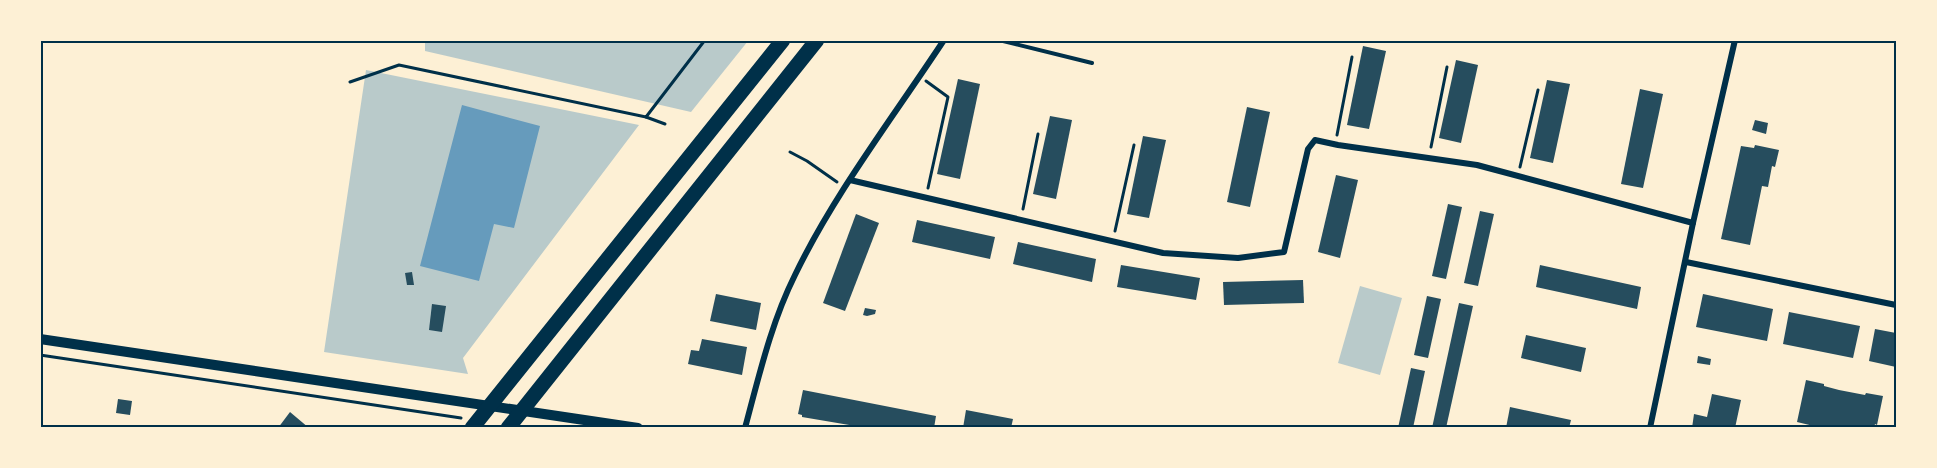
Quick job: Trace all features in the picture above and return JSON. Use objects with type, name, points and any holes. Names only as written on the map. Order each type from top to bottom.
[{"type":"highway","points":[[471,423],[509,383],[783,40]]},
{"type":"highway","points":[[508,428],[817,40]]},
{"type":"street","points":[[745,428],[770,337],[794,277],[826,215],[944,40]]},
{"type":"street","points":[[1650,428],[1669,332],[1735,40]]},
{"type":"street","points":[[850,180],[1162,253],[1238,258],[1284,252],[1308,149],[1315,140],[1477,165],[1693,223]]},
{"type":"street","points":[[1686,262],[1896,305]]},
{"type":"street","points":[[40,339],[428,395],[584,424],[638,428]]},
{"type":"lane","points":[[999,40],[1092,63]]},
{"type":"path","points":[[646,117],[705,40]]},
{"type":"path","points":[[1335,144],[1352,57]]},
{"type":"path","points":[[350,82],[399,65],[646,117],[665,124]]},
{"type":"path","points":[[1428,158],[1447,67]]},
{"type":"path","points":[[920,76],[948,97],[926,198]]},
{"type":"path","points":[[1518,176],[1538,90]]},
{"type":"path","points":[[1020,220],[1038,134]]},
{"type":"path","points":[[1113,242],[1134,145]]},
{"type":"path","points":[[790,152],[845,188]]},
{"type":"path","points":[[40,355],[471,423]]},
{"type":"shaded area","points":[[425,41],[748,41],[691,112],[425,51]]},
{"type":"shaded area","points":[[366,70],[639,125],[463,358],[468,374],[324,352]]},
{"type":"shaded area","points":[[1360,286],[1402,298],[1380,375],[1338,363]]},
{"type":"water","points":[[462,105],[540,126],[514,228],[494,224],[479,281],[420,266]]},
{"type":"building","points":[[1363,46],[1386,51],[1369,129],[1347,125]]},
{"type":"building","points":[[1456,60],[1478,65],[1461,143],[1439,138]]},
{"type":"building","points":[[958,79],[980,84],[960,179],[937,174]]},
{"type":"building","points":[[1547,80],[1570,84],[1553,163],[1530,158]]},
{"type":"building","points":[[1640,89],[1663,94],[1643,188],[1621,184]]},
{"type":"building","points":[[1247,107],[1270,112],[1250,207],[1227,202]]},
{"type":"building","points":[[1050,116],[1072,120],[1056,199],[1033,194]]},
{"type":"building","points":[[1755,120],[1768,123],[1766,134],[1752,130]]},
{"type":"building","points":[[1143,136],[1166,140],[1149,218],[1127,214]]},
{"type":"building","points":[[1755,145],[1779,150],[1775,167],[1772,166],[1768,187],[1762,186],[1750,245],[1721,239],[1741,146],[1754,148]]},
{"type":"building","points":[[1336,175],[1358,180],[1340,258],[1318,252]]},
{"type":"building","points":[[1448,204],[1462,207],[1446,279],[1432,276]]},
{"type":"building","points":[[1480,211],[1494,214],[1478,286],[1464,283]]},
{"type":"building","points":[[856,214],[879,223],[845,311],[823,303]]},
{"type":"building","points":[[917,220],[995,237],[990,259],[912,242]]},
{"type":"building","points":[[1018,242],[1096,259],[1092,282],[1013,264]]},
{"type":"building","points":[[1121,265],[1200,278],[1196,300],[1117,287]]},
{"type":"building","points":[[1540,265],[1641,287],[1637,309],[1536,287]]},
{"type":"building","points":[[412,272],[414,285],[407,285],[405,273]]},
{"type":"building","points":[[1303,280],[1304,303],[1224,305],[1223,282]]},
{"type":"building","points":[[716,294],[761,303],[756,330],[710,321]]},
{"type":"building","points":[[1703,294],[1773,309],[1767,341],[1696,327]]},
{"type":"building","points":[[1427,296],[1441,299],[1428,358],[1414,355]]},
{"type":"building","points":[[1459,303],[1473,306],[1446,428],[1432,428]]},
{"type":"building","points":[[432,304],[446,306],[442,332],[429,330]]},
{"type":"building","points":[[865,308],[876,310],[875,314],[863,315]]},
{"type":"building","points":[[1789,312],[1860,326],[1853,358],[1783,344]]},
{"type":"building","points":[[1875,329],[1896,333],[1896,367],[1869,361]]},
{"type":"building","points":[[1526,335],[1586,348],[1581,372],[1521,358]]},
{"type":"building","points":[[702,339],[747,347],[742,375],[688,364],[691,350],[699,351]]},
{"type":"building","points":[[1698,356],[1711,359],[1710,365],[1697,363]]},
{"type":"building","points":[[1411,368],[1425,371],[1413,428],[1398,428]]},
{"type":"building","points":[[1806,380],[1839,390],[1883,396],[1877,425],[1875,424],[1874,428],[1822,428],[1797,422]]},
{"type":"building","points":[[803,390],[936,416],[934,428],[867,428],[802,417],[798,414]]},
{"type":"building","points":[[1712,394],[1741,400],[1735,428],[1692,428],[1694,414],[1707,417]]},
{"type":"building","points":[[118,399],[132,401],[130,415],[116,413]]},
{"type":"building","points":[[1510,407],[1571,420],[1569,428],[1506,428]]},
{"type":"building","points":[[966,410],[1013,419],[1011,428],[963,428]]},
{"type":"building","points":[[290,412],[309,428],[278,428]]}]
